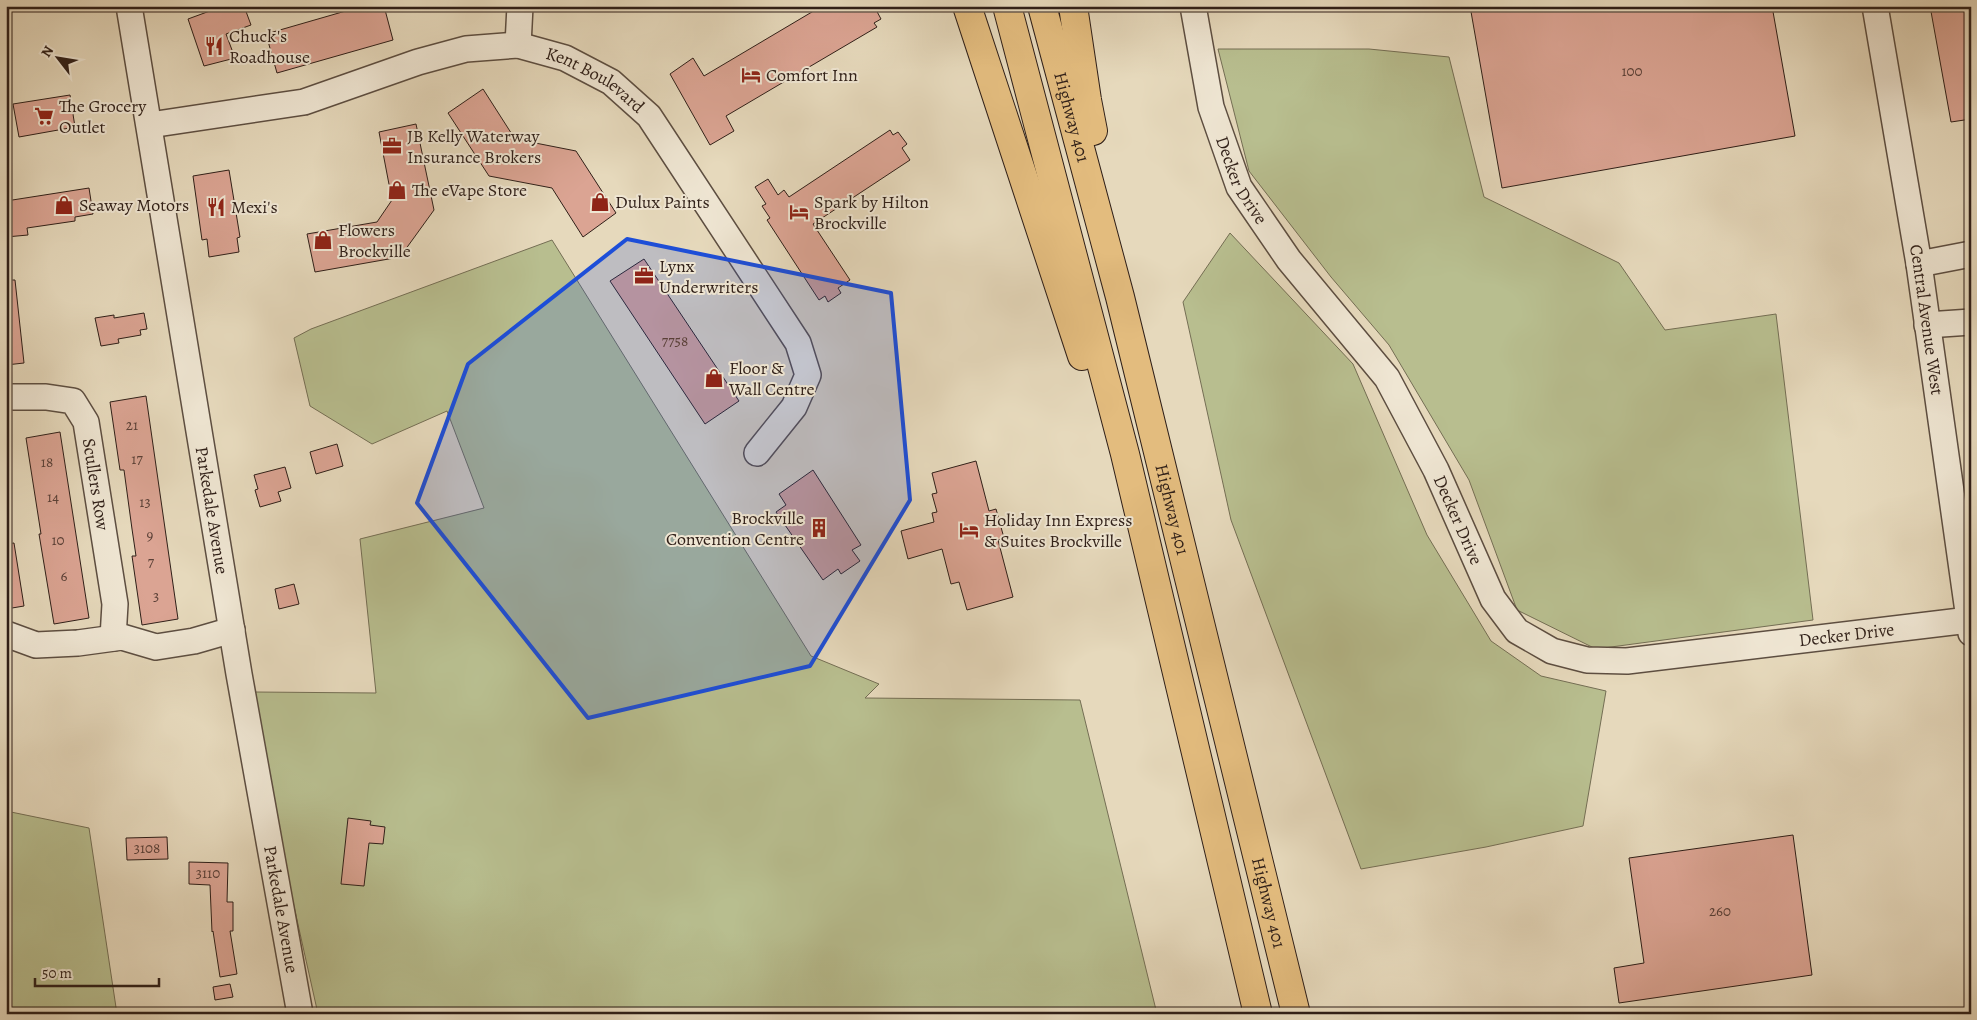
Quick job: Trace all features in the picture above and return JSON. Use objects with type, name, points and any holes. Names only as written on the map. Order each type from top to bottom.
[{"type":"highway","points":[[967,6],[1094,395],[1125,454]]},
{"type":"highway","name":"Highway 401","points":[[1007,6],[1125,454],[1258,1014]]},
{"type":"highway","name":"Highway 401","points":[[1042,6],[1120,298],[1296,1014]]},
{"type":"highway","points":[[1073,6],[1087,100],[1121,258],[1120,298]]},
{"type":"street","name":"Parkedale Avenue","points":[[129,6],[232,630],[300,1014]]},
{"type":"street","points":[[518,45],[520,6]]},
{"type":"street","name":"Decker Drive","points":[[1193,6],[1211,107],[1239,187],[1289,260],[1386,378],[1436,470],[1493,599],[1517,631],[1552,651],[1587,660],[1627,661],[1970,626]]},
{"type":"street","name":"Central Avenue West","points":[[1875,6],[1919,264],[1970,626]]},
{"type":"street","name":"Kent Boulevard","points":[[150,125],[304,102],[418,62],[458,51],[518,45],[565,58],[611,82],[649,116],[798,343],[808,375],[794,407],[757,453]]},
{"type":"street","points":[[1919,264],[1971,254]]},
{"type":"street","points":[[1928,325],[1971,322]]},
{"type":"street","name":"Scullers Row","points":[[6,398],[46,397],[72,400],[86,422],[115,604],[113,638]]},
{"type":"street","points":[[6,634],[36,645],[78,643],[122,637],[156,647],[194,642],[232,630]]},
{"type":"highlighted area","points":[[627,239],[891,293],[910,500],[810,666],[588,718],[417,503],[468,364]]},
{"type":"green space","points":[[1218,49],[1369,49],[1449,57],[1484,197],[1619,263],[1665,330],[1776,314],[1813,620],[1596,649],[1517,610],[1469,480],[1389,345],[1331,277],[1249,171]]},
{"type":"green space","points":[[1230,233],[1353,364],[1427,535],[1491,641],[1541,676],[1606,691],[1583,826],[1486,847],[1361,869],[1231,520],[1183,302]]},
{"type":"green space","points":[[552,240],[811,656],[879,684],[865,698],[1080,700],[1157,1014],[318,1014],[264,772],[255,692],[376,693],[360,539],[484,508],[447,411],[372,444],[310,406],[294,338],[311,329]]},
{"type":"green space","points":[[6,811],[89,828],[117,1014],[6,1014]]},
{"type":"building","name":"Chuck's Roadhouse","points":[[217,6],[244,6],[251,25],[226,34],[235,58],[204,66],[188,19],[218,8]]},
{"type":"building","points":[[363,6],[384,6],[393,40],[277,73],[266,34]]},
{"type":"building","name":"Comfort Inn","points":[[822,6],[874,6],[881,19],[874,23],[877,27],[726,116],[734,131],[710,145],[670,74],[693,58],[704,76]]},
{"type":"building","points":[[1470,6],[1772,6],[1795,136],[1502,188]]},
{"type":"building","points":[[1930,6],[1971,6],[1971,119],[1951,122]]},
{"type":"building","points":[[483,89],[515,139],[576,151],[616,213],[583,237],[552,188],[489,176],[448,113]]},
{"type":"building","name":"The Grocery Outlet","points":[[70,95],[75,127],[19,137],[13,104]]},
{"type":"building","points":[[416,124],[434,210],[400,257],[315,272],[307,234],[377,222],[392,200],[379,132]]},
{"type":"building","name":"Spark by Hilton Brockville","points":[[890,130],[893,135],[898,132],[907,144],[902,148],[910,160],[813,224],[850,280],[838,288],[841,293],[828,302],[825,296],[819,300],[767,220],[770,218],[762,206],[766,204],[755,187],[768,179],[778,195],[784,190],[789,197]]},
{"type":"building","name":"Mexi's","points":[[229,170],[240,237],[237,238],[239,252],[209,257],[207,239],[202,240],[193,176]]},
{"type":"building","points":[[89,188],[93,214],[75,217],[75,221],[27,228],[28,235],[6,237],[6,201]]},
{"type":"building","points":[[644,259],[739,401],[705,424],[610,281]]},
{"type":"building","points":[[6,280],[15,280],[24,363],[6,365]]},
{"type":"building","points":[[144,313],[147,329],[140,330],[141,335],[118,339],[119,343],[101,346],[95,318],[114,315],[114,318]]},
{"type":"building","points":[[146,396],[178,619],[142,625],[132,556],[136,556],[124,470],[120,470],[110,402]]},
{"type":"building","points":[[60,432],[89,618],[54,624],[26,438]]},
{"type":"building","points":[[337,444],[343,466],[316,474],[310,452]]},
{"type":"building","name":"Holiday Inn Express & Suites Brockville","points":[[976,461],[989,511],[996,509],[1004,538],[998,540],[1013,597],[967,610],[959,582],[951,584],[942,549],[908,559],[901,531],[934,522],[932,513],[937,512],[932,494],[937,493],[932,473]]},
{"type":"building","points":[[285,467],[291,488],[278,492],[281,501],[260,507],[255,490],[258,489],[254,475]]},
{"type":"building","name":"Brockville Convention Centre","points":[[813,470],[861,545],[852,550],[860,561],[841,574],[838,569],[823,580],[776,512],[786,505],[779,494]]},
{"type":"building","points":[[14,543],[24,606],[6,609],[6,544]]},
{"type":"building","points":[[294,584],[299,604],[279,609],[275,589]]},
{"type":"building","points":[[348,818],[371,821],[370,825],[385,827],[383,844],[369,843],[364,886],[341,884]]},
{"type":"building","points":[[1793,835],[1812,975],[1619,1003],[1614,968],[1644,963],[1629,858]]},
{"type":"building","points":[[167,837],[168,859],[127,860],[126,838]]},
{"type":"building","points":[[189,862],[228,863],[227,902],[233,902],[233,931],[230,931],[237,974],[220,977],[212,932],[210,885],[189,884]]},
{"type":"building","points":[[230,984],[233,997],[215,1000],[213,987]]},
{"type":"place","name":"Chuck's Roadhouse","points":[[214,46]]},
{"type":"place","name":"Comfort Inn","points":[[751,75]]},
{"type":"place","name":"The Grocery Outlet","points":[[44,116]]},
{"type":"place","name":"JB Kelly Waterway Insurance Brokers","points":[[392,146]]},
{"type":"place","name":"The eVape Store","points":[[397,190]]},
{"type":"place","name":"Dulux Paints","points":[[600,202]]},
{"type":"place","name":"Seaway Motors","points":[[64,205]]},
{"type":"place","name":"Mexi's","points":[[216,207]]},
{"type":"place","name":"Spark by Hilton Brockville","points":[[799,212]]},
{"type":"place","name":"Flowers Brockville","points":[[323,240]]},
{"type":"place","name":"Lynx Underwriters","points":[[644,276]]},
{"type":"place","name":"Floor & Wall Centre","points":[[714,378]]},
{"type":"place","name":"Brockville Convention Centre","points":[[819,528]]},
{"type":"place","name":"Holiday Inn Express & Suites Brockville","points":[[969,530]]}]
